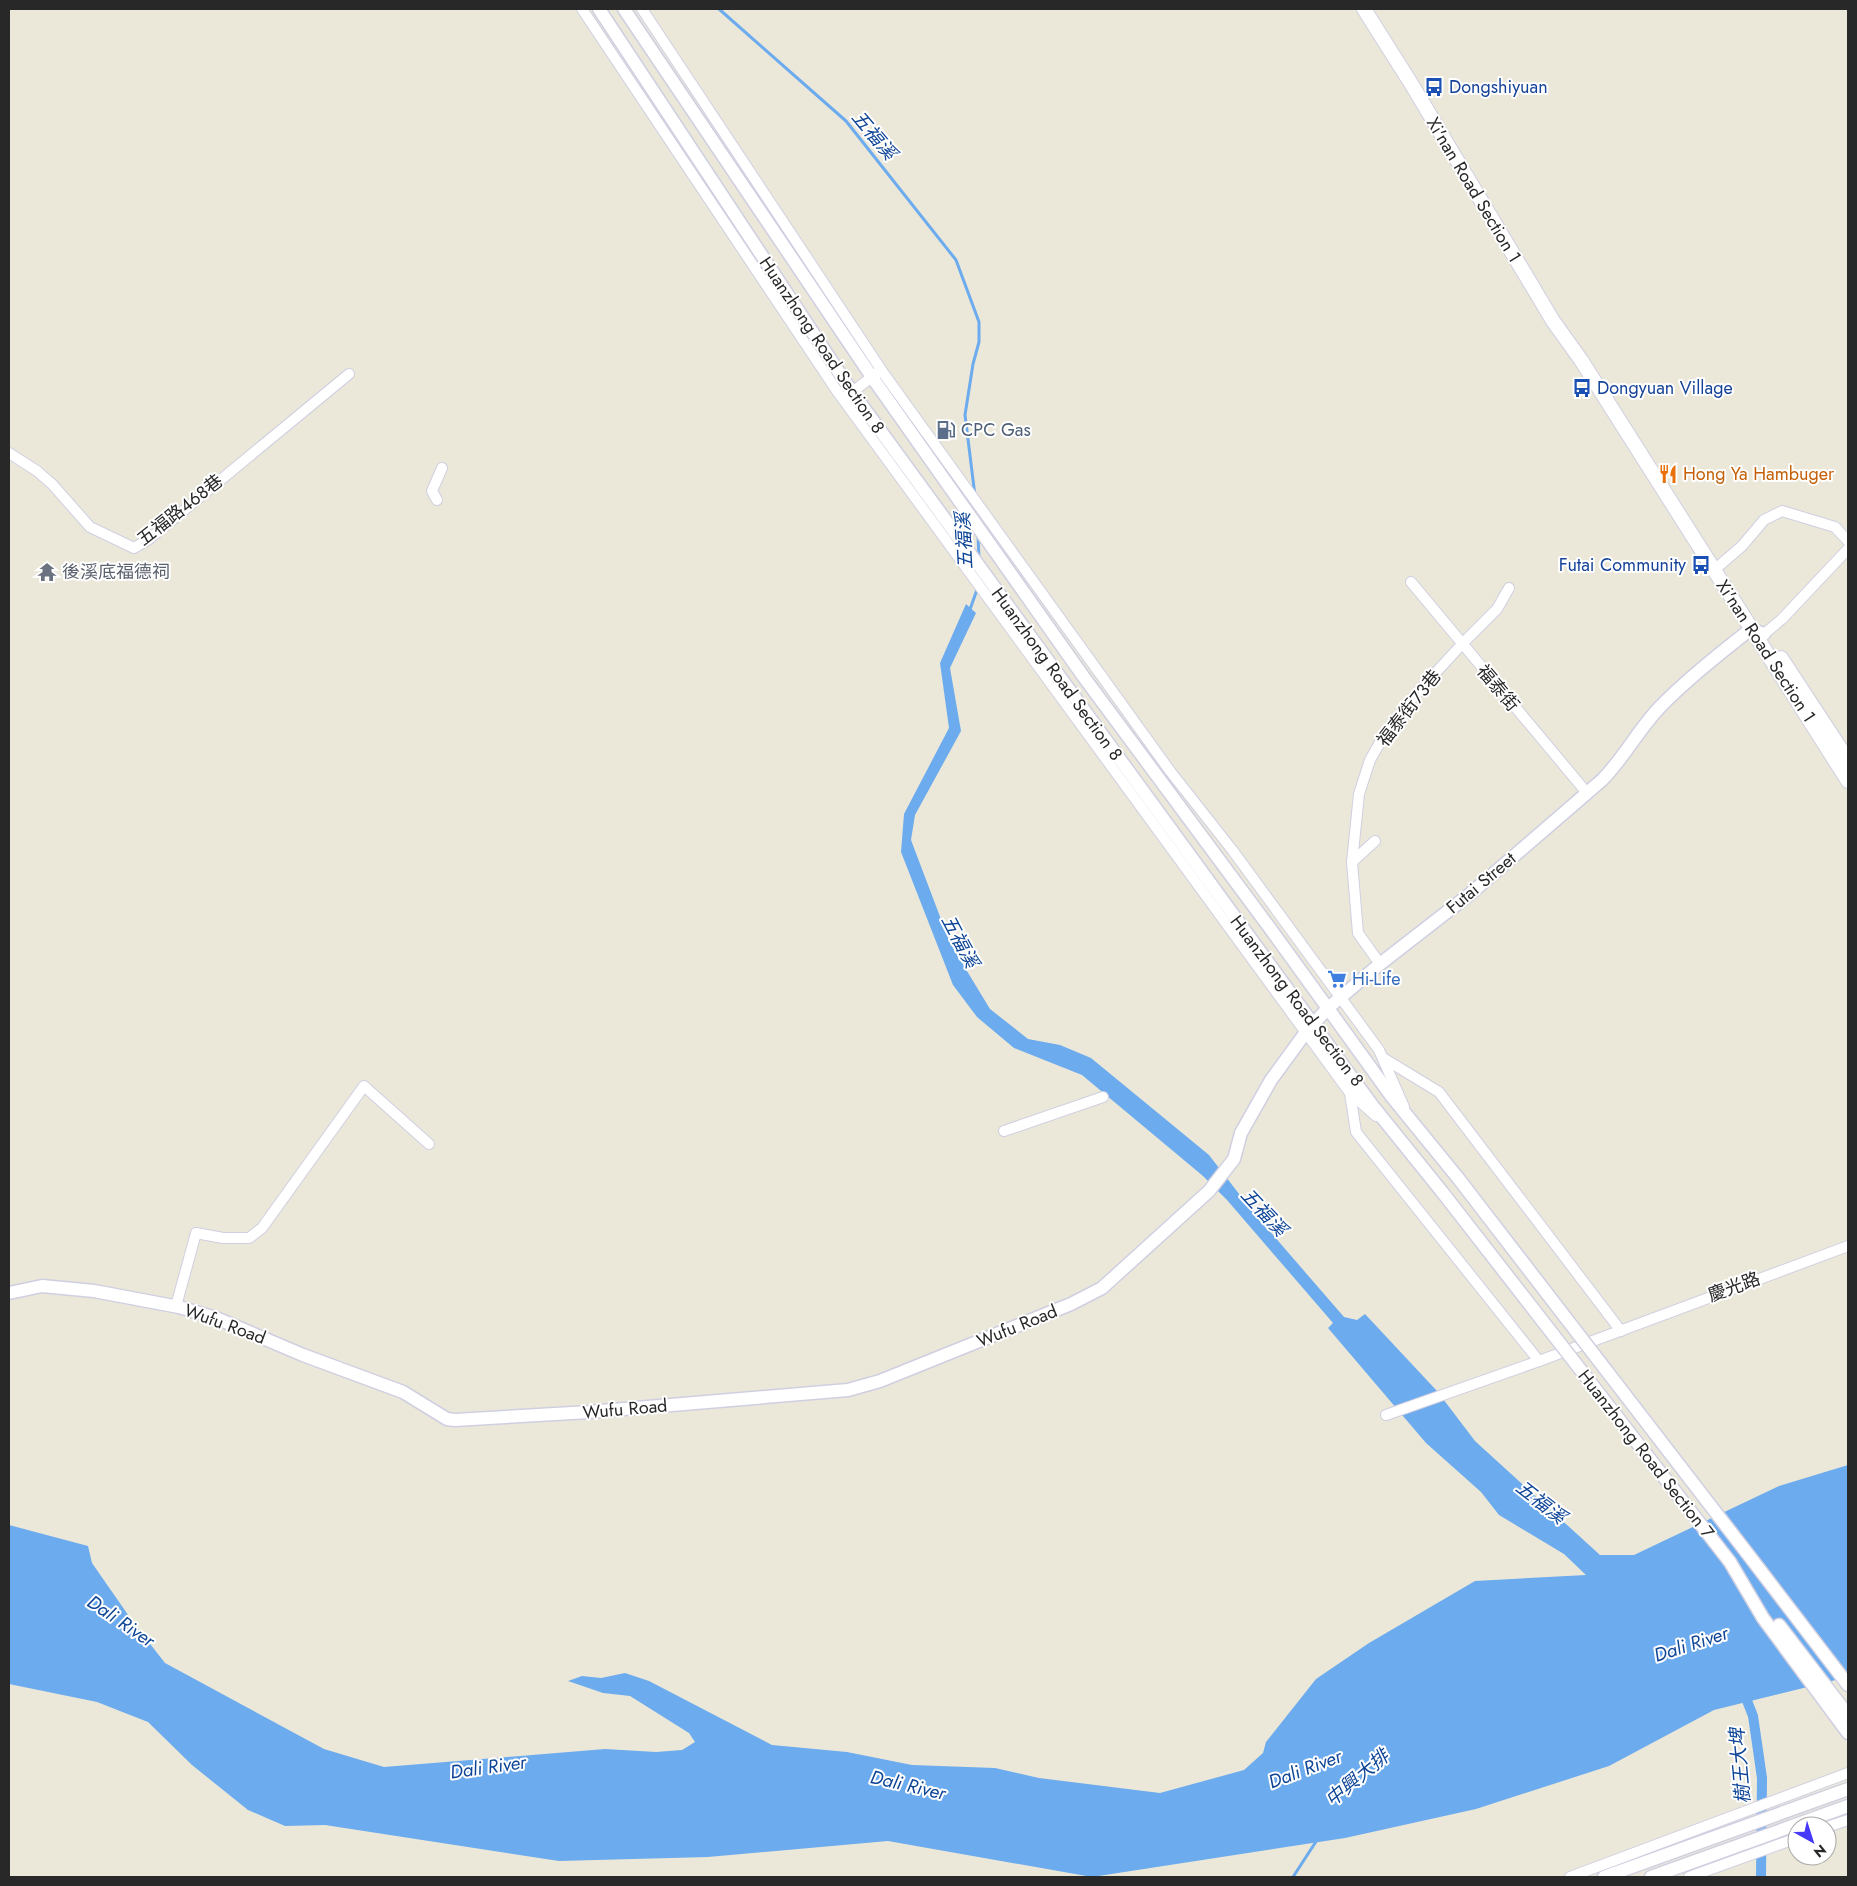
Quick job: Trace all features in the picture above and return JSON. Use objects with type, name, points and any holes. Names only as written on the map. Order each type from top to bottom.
[{"type":"main road","name":"Xi'nan Road Section 1","points":[[1364,9],[1569,345],[1581,360],[1720,570],[1848,781]]},
{"type":"main road","name":"Xi'nan Road Section 1","points":[[1757,631],[1848,760]]},
{"type":"street","name":"Huanzhong Road Section 8","points":[[582,9],[848,395],[953,552],[995,599]]},
{"type":"street","name":"Huanzhong Road Section 8","points":[[600,9],[848,395],[959,539],[995,599],[1310,1027],[1443,1193]]},
{"type":"street","name":"Huanzhong Road Section 8","points":[[624,9],[876,373],[955,472],[1170,771],[1233,851],[1383,1058],[1409,1120]]},
{"type":"street","name":"Huanzhong Road Section 8","points":[[642,9],[876,373],[976,524],[1083,676],[1409,1120],[1458,1178]]},
{"type":"street","points":[[848,395],[876,373]]},
{"type":"street","name":"五福路468巷","points":[[9,453],[32,467],[52,484],[90,527],[134,548],[149,539],[349,374]]},
{"type":"street","points":[[437,500],[432,491],[442,468]]},
{"type":"street","points":[[1720,570],[1764,520],[1782,511],[1835,527],[1848,541]]},
{"type":"street","points":[[1757,631],[1782,619],[1848,549]]},
{"type":"street","name":"福泰街","points":[[1411,582],[1586,793]]},
{"type":"street","name":"福泰街73巷","points":[[1380,964],[1358,933],[1352,862],[1359,794],[1370,760],[1386,732],[1409,702],[1497,609],[1509,588]]},
{"type":"street","name":"Futai Street","points":[[1229,1165],[1234,1159],[1241,1133],[1271,1080],[1310,1027],[1328,1008],[1380,964],[1470,894],[1586,793],[1618,764],[1630,742],[1660,707],[1757,631]]},
{"type":"street","points":[[1352,862],[1375,841]]},
{"type":"street","name":"Huanzhong Road Section 8","points":[[1310,1027],[1350,1093],[1393,1132]]},
{"type":"street","name":"Huanzhong Road Section 8","points":[[1383,1058],[1439,1092],[1621,1331]]},
{"type":"street","points":[[176,1306],[196,1233],[223,1238],[248,1238],[262,1228],[364,1086],[429,1144]]},
{"type":"street","name":"Huanzhong Road Section 8","points":[[1350,1093],[1356,1132],[1539,1361]]},
{"type":"street","points":[[1004,1131],[1103,1097]]},
{"type":"street","name":"Wufu Road","points":[[9,1293],[42,1286],[94,1291],[176,1306],[216,1318],[303,1355],[403,1392],[447,1420],[589,1412],[848,1390],[880,1381],[1071,1304],[1102,1288],[1209,1191],[1229,1165]]},
{"type":"street","name":"Huanzhong Road Section 7","points":[[1458,1178],[1848,1685]]},
{"type":"street","name":"Huanzhong Road Section 7","points":[[1443,1193],[1848,1715]]},
{"type":"street","name":"慶光路","points":[[1386,1415],[1539,1361],[1848,1246]]},
{"type":"street","points":[[1746,1553],[1790,1597],[1848,1673]]},
{"type":"street","points":[[1730,1562],[1763,1618],[1848,1733]]},
{"type":"street","points":[[1570,1877],[1848,1773]]},
{"type":"street","points":[[1604,1877],[1848,1789]]},
{"type":"street","points":[[1651,1877],[1848,1806]]},
{"type":"street","points":[[1689,1877],[1787,1842]]},
{"type":"water","name":"Dali River","points":[[966,604],[976,613],[950,668],[961,731],[915,815],[911,840],[950,943],[990,1009],[1028,1039],[1060,1045],[1091,1058],[1209,1155],[1253,1212],[1344,1317],[1357,1320],[1365,1314],[1437,1391],[1475,1441],[1600,1555],[1634,1555],[1779,1486],[1848,1465],[1848,1677],[1714,1710],[1609,1766],[1476,1809],[1345,1838],[1092,1877],[888,1841],[708,1857],[559,1861],[325,1825],[285,1826],[248,1810],[192,1765],[148,1722],[97,1702],[9,1684],[9,1525],[88,1546],[92,1563],[133,1622],[165,1663],[324,1749],[384,1767],[605,1749],[656,1752],[682,1750],[695,1742],[689,1733],[630,1696],[603,1693],[568,1681],[582,1676],[601,1678],[625,1673],[649,1681],[772,1745],[847,1752],[912,1765],[995,1768],[1039,1778],[1160,1793],[1244,1770],[1263,1753],[1266,1742],[1316,1679],[1369,1643],[1475,1581],[1586,1575],[1564,1554],[1499,1515],[1481,1492],[1426,1443],[1328,1328],[1333,1323],[1227,1200],[1203,1176],[1082,1075],[1014,1048],[977,1017],[953,985],[901,852],[904,814],[949,728],[940,663]]},
{"type":"waterway","name":"五福溪","points":[[719,9],[846,121],[956,260],[979,322],[979,342],[973,364],[965,415],[975,496]]},
{"type":"waterway","name":"五福溪","points":[[978,535],[979,559]]},
{"type":"waterway","name":"五福溪","points":[[969,612],[978,587]]},
{"type":"waterway","name":"樹王大埤","points":[[1742,1688],[1753,1716],[1762,1778],[1761,1877]]},
{"type":"waterway","name":"中興大排","points":[[1293,1877],[1317,1840]]},
{"type":"place","name":"Dongshiyuan","points":[[1434,87]]},
{"type":"place","name":"Dongyuan Village","points":[[1582,388]]},
{"type":"place","name":"CPC Gas","points":[[946,430]]},
{"type":"place","name":"Hong Ya Hambuger","points":[[1668,474]]},
{"type":"place","name":"Futai Community","points":[[1701,565]]},
{"type":"place","name":"後溪底福德祠","points":[[47,572]]},
{"type":"place","name":"Hi-Life","points":[[1337,979]]}]
